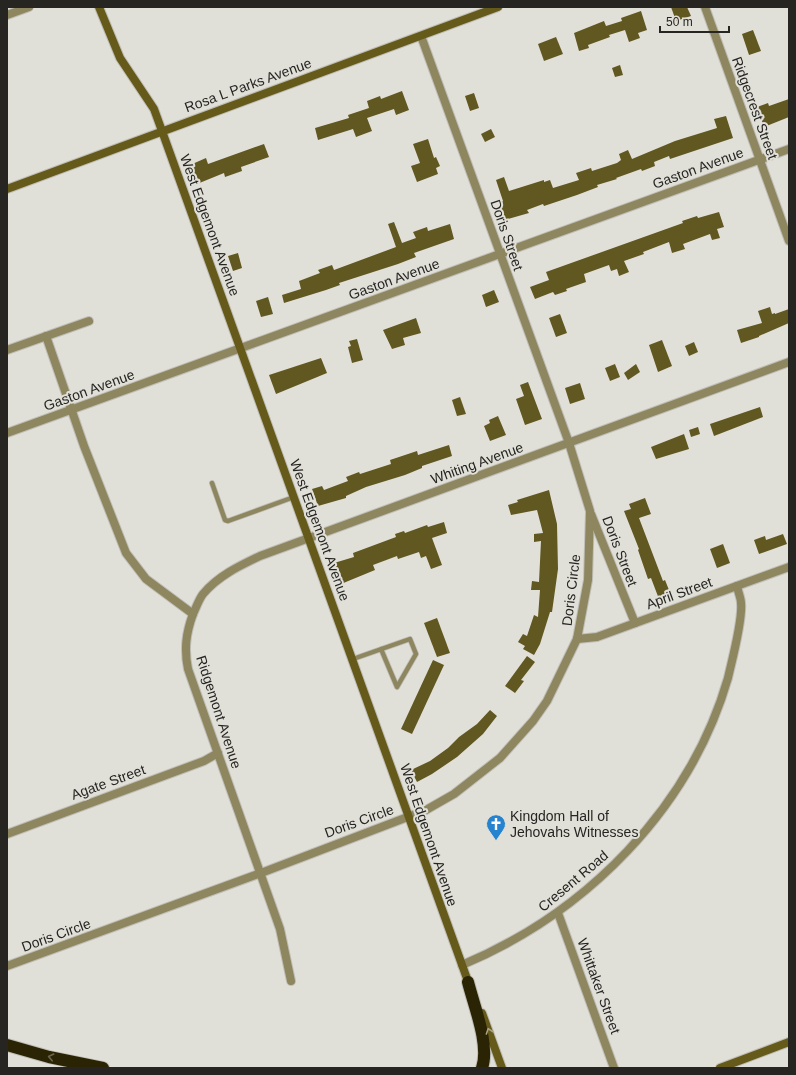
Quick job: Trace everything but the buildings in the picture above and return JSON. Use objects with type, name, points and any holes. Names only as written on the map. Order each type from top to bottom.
[{"type":"highway","points":[[468,982],[484,1041],[484,1062],[482,1068]]},
{"type":"highway","points":[[7,1045],[49,1057],[103,1068]]},
{"type":"street","points":[[7,15],[29,7]]},
{"type":"street","name":"West Edgemont Avenue","points":[[99,7],[120,58],[154,109],[162,130],[410,816],[468,982],[482,1012],[502,1068]]},
{"type":"street","name":"Rosa L Parks Avenue","points":[[7,189],[162,130],[498,7]]},
{"type":"street","name":"Ridgecrest Street","points":[[705,7],[789,241]]},
{"type":"street","name":"Doris Street","points":[[421,36],[569,443]]},
{"type":"street","name":"Gaston Avenue","points":[[7,433],[789,149]]},
{"type":"street","points":[[7,350],[89,321]]},
{"type":"street","points":[[46,336],[84,446],[126,553],[146,579],[194,614]]},
{"type":"street","name":"Whiting Avenue","points":[[194,614],[202,595],[228,573],[260,556],[789,362]]},
{"type":"street","name":"Doris Circle","points":[[7,966],[261,873],[433,807],[482,774],[511,747],[533,722],[547,701],[578,639],[588,580],[590,511],[569,443]]},
{"type":"street","name":"Doris Street","points":[[590,511],[635,623]]},
{"type":"street","name":"April Street","points":[[578,639],[597,637],[789,567]]},
{"type":"street","name":"Cresent Road","points":[[462,965],[502,947],[558,913],[596,882],[633,845],[666,804],[694,761],[715,715],[732,663],[742,606],[737,586]]},
{"type":"street","name":"Ridgemont Avenue","points":[[194,614],[187,631],[185,646],[187,662],[280,929],[290,981]]},
{"type":"street","name":"Agate Street","points":[[7,834],[204,761],[218,753]]},
{"type":"street","name":"Whittaker Street","points":[[558,913],[614,1068]]},
{"type":"street","points":[[720,1068],[789,1042]]},
{"type":"lane","points":[[212,483],[225,520],[228,521],[294,497]]},
{"type":"lane","points":[[353,659],[410,639],[416,654],[397,687],[382,649]]},
{"type":"place","name":"Kingdom Hall of Jehovahs Witnesses","points":[[496,841]]}]
